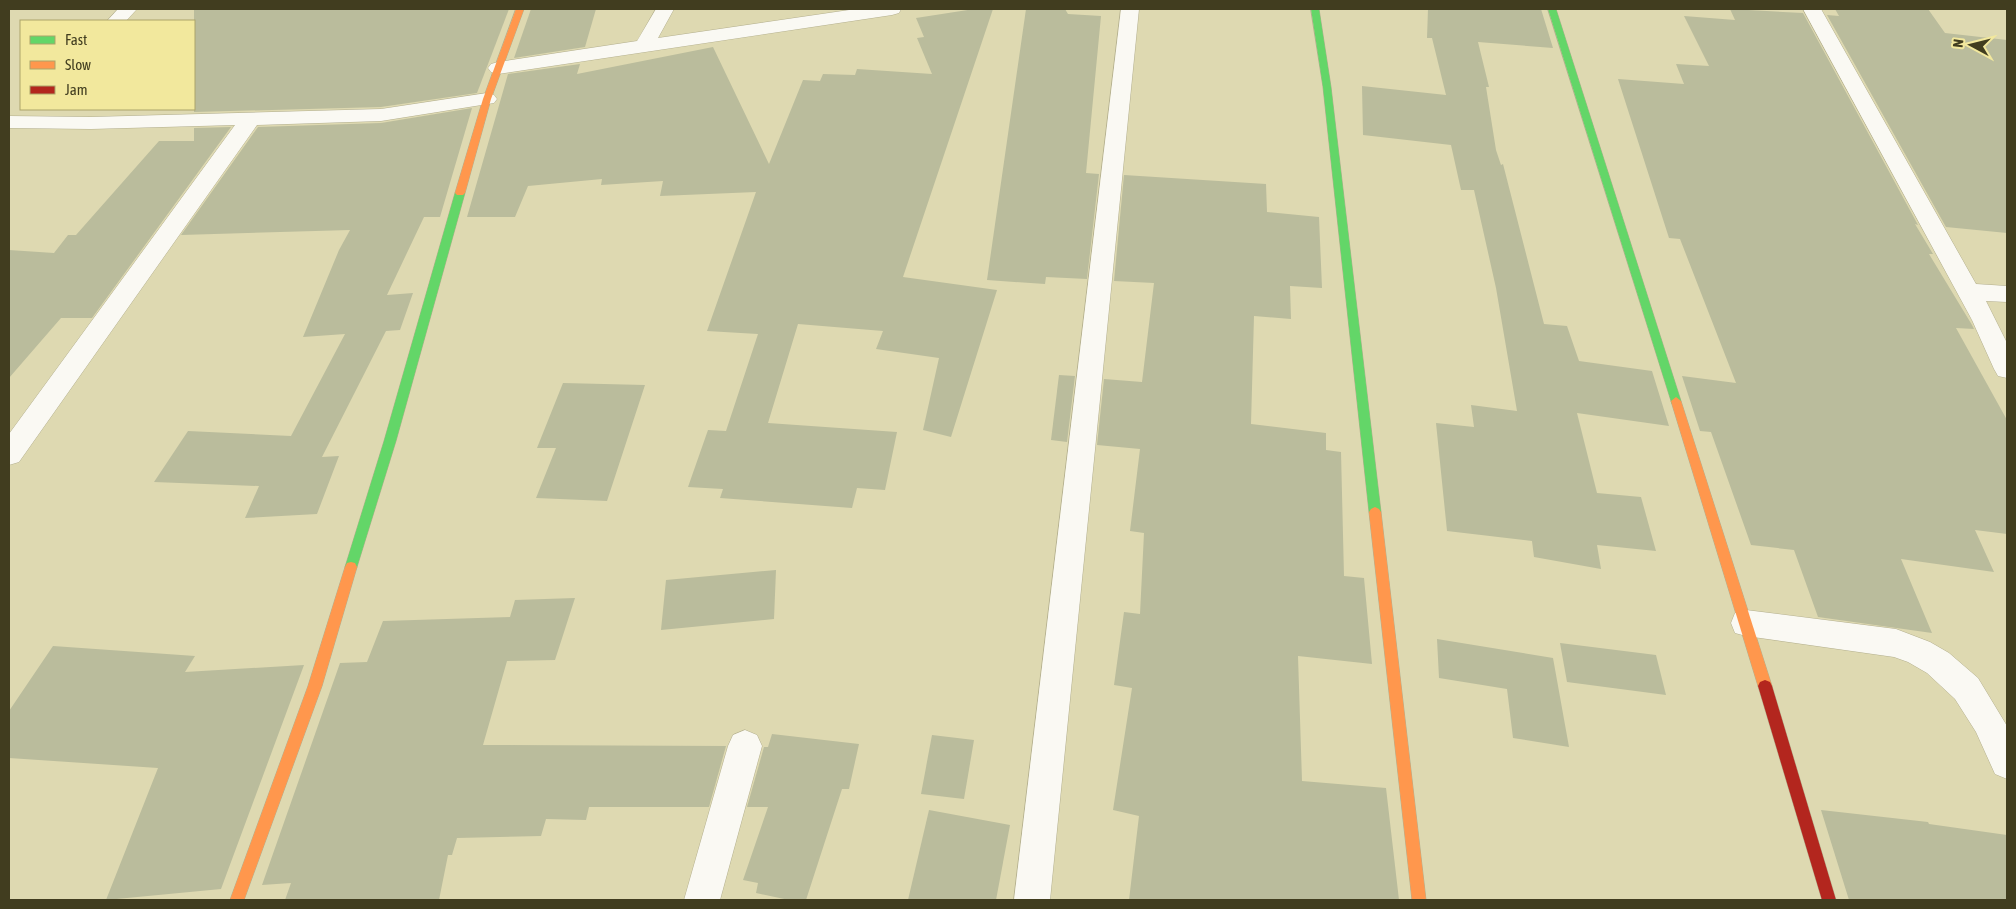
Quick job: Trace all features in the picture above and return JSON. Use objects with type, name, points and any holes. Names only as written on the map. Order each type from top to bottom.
[{"type":"street","points":[[117,20],[128,9]]},
{"type":"street","points":[[237,900],[315,686],[390,441],[487,99],[520,9]]},
{"type":"street","points":[[643,47],[665,9]]},
{"type":"street","points":[[498,68],[892,9]]},
{"type":"street","points":[[1032,900],[1130,9]]},
{"type":"street","points":[[1315,9],[1327,87],[1419,900]]},
{"type":"street","points":[[1552,9],[1746,623],[1830,900]]},
{"type":"street","points":[[1812,9],[1968,292],[2007,369]]},
{"type":"street","points":[[21,117],[90,123],[382,115],[487,99]]},
{"type":"street","points":[[9,454],[251,118]]},
{"type":"street","points":[[1968,292],[2007,294]]},
{"type":"street","points":[[1746,623],[1896,644],[1920,651],[1944,665],[1969,688],[1987,718],[2007,763]]},
{"type":"street","points":[[702,900],[745,746]]},
{"type":"building","points":[[194,9],[509,9],[477,93],[381,107],[194,112]]},
{"type":"building","points":[[531,9],[596,9],[585,47],[514,58]]},
{"type":"building","points":[[974,9],[993,9],[903,277],[997,290],[951,437],[923,430],[939,358],[876,349],[883,331],[798,324],[768,423],[897,432],[885,490],[857,488],[852,508],[720,498],[723,489],[688,487],[708,430],[726,431],[758,334],[707,331],[756,192],[660,196],[663,181],[601,185],[602,179],[528,186],[515,217],[467,217],[508,74],[580,64],[577,74],[713,47],[769,164],[803,80],[820,81],[823,74],[855,75],[857,69],[932,74],[917,38],[924,37],[916,18]]},
{"type":"building","points":[[1026,9],[1065,9],[1068,14],[1101,16],[1086,173],[1099,174],[1087,279],[1046,277],[1045,284],[987,280]]},
{"type":"building","points":[[1428,9],[1541,9],[1553,48],[1478,42],[1489,87],[1486,87],[1496,150],[1501,165],[1503,164],[1544,324],[1567,326],[1579,361],[1652,371],[1669,426],[1577,413],[1597,493],[1641,497],[1656,551],[1597,545],[1601,569],[1534,557],[1532,541],[1447,531],[1436,423],[1474,427],[1471,405],[1517,411],[1496,288],[1474,190],[1461,190],[1451,145],[1363,135],[1362,86],[1446,95],[1432,38],[1427,38]]},
{"type":"building","points":[[1730,9],[1803,13],[1918,225],[1915,224],[1933,254],[1929,254],[1972,325],[1974,329],[1956,328],[2007,420],[2007,534],[1975,530],[1994,572],[1901,559],[1932,633],[1818,617],[1794,550],[1751,545],[1711,432],[1700,431],[1682,376],[1736,383],[1680,239],[1669,238],[1618,79],[1684,84],[1676,64],[1709,66],[1684,16],[1735,20]]},
{"type":"building","points":[[1835,9],[1928,9],[1945,33],[2007,40],[2007,233],[1946,227],[1827,15],[1839,16]]},
{"type":"building","points":[[472,108],[440,217],[424,217],[387,295],[413,293],[400,330],[386,331],[322,457],[339,456],[317,514],[245,518],[259,486],[154,482],[188,431],[291,436],[345,334],[303,337],[339,250],[350,230],[181,235],[258,127],[381,123]]},
{"type":"building","points":[[231,127],[92,318],[61,318],[9,378],[9,250],[54,253],[68,235],[76,235],[159,141],[194,141],[194,128]]},
{"type":"building","points":[[1124,175],[1266,184],[1267,212],[1319,217],[1322,288],[1290,286],[1291,319],[1254,316],[1251,424],[1326,433],[1326,450],[1341,452],[1344,576],[1364,578],[1372,664],[1298,656],[1302,781],[1386,788],[1399,900],[1129,900],[1139,816],[1113,810],[1132,688],[1114,685],[1124,612],[1140,614],[1144,533],[1130,531],[1140,449],[1097,445],[1104,379],[1142,382],[1154,283],[1114,281]]},
{"type":"building","points":[[1059,375],[1075,376],[1067,442],[1051,440]]},
{"type":"building","points":[[563,383],[645,385],[607,501],[536,498],[556,448],[537,448]]},
{"type":"building","points":[[776,570],[774,619],[661,630],[666,580]]},
{"type":"building","points":[[575,598],[555,660],[507,661],[483,745],[726,746],[709,807],[589,807],[586,820],[546,819],[541,836],[457,838],[452,855],[448,855],[439,900],[285,900],[291,883],[262,885],[340,663],[367,662],[383,621],[510,617],[515,600]]},
{"type":"building","points":[[1437,639],[1553,658],[1569,747],[1513,738],[1507,689],[1439,678]]},
{"type":"building","points":[[1560,643],[1656,655],[1666,695],[1567,682]]},
{"type":"building","points":[[53,646],[195,656],[185,672],[304,665],[221,889],[106,900],[158,768],[9,758],[9,711]]},
{"type":"building","points":[[772,734],[859,744],[849,789],[842,789],[806,900],[789,900],[756,893],[758,883],[743,880],[768,807],[747,807],[764,747],[768,747]]},
{"type":"building","points":[[932,735],[974,740],[964,799],[921,794]]},
{"type":"building","points":[[929,810],[1010,825],[996,900],[908,900]]},
{"type":"building","points":[[1821,810],[1928,822],[1929,824],[2007,835],[2007,900],[1849,900]]},
{"type":"traffic: fast","points":[[1315,9],[1327,87],[1375,512]]},
{"type":"traffic: fast","points":[[1552,9],[1676,401]]},
{"type":"traffic: fast","points":[[351,567],[390,441],[460,193]]},
{"type":"traffic: slow","points":[[460,193],[487,99],[520,9]]},
{"type":"traffic: slow","points":[[1676,401],[1765,686]]},
{"type":"traffic: slow","points":[[1375,512],[1419,900]]},
{"type":"traffic: slow","points":[[237,900],[315,686],[351,567]]},
{"type":"traffic: jam","points":[[1765,686],[1829,900]]}]
